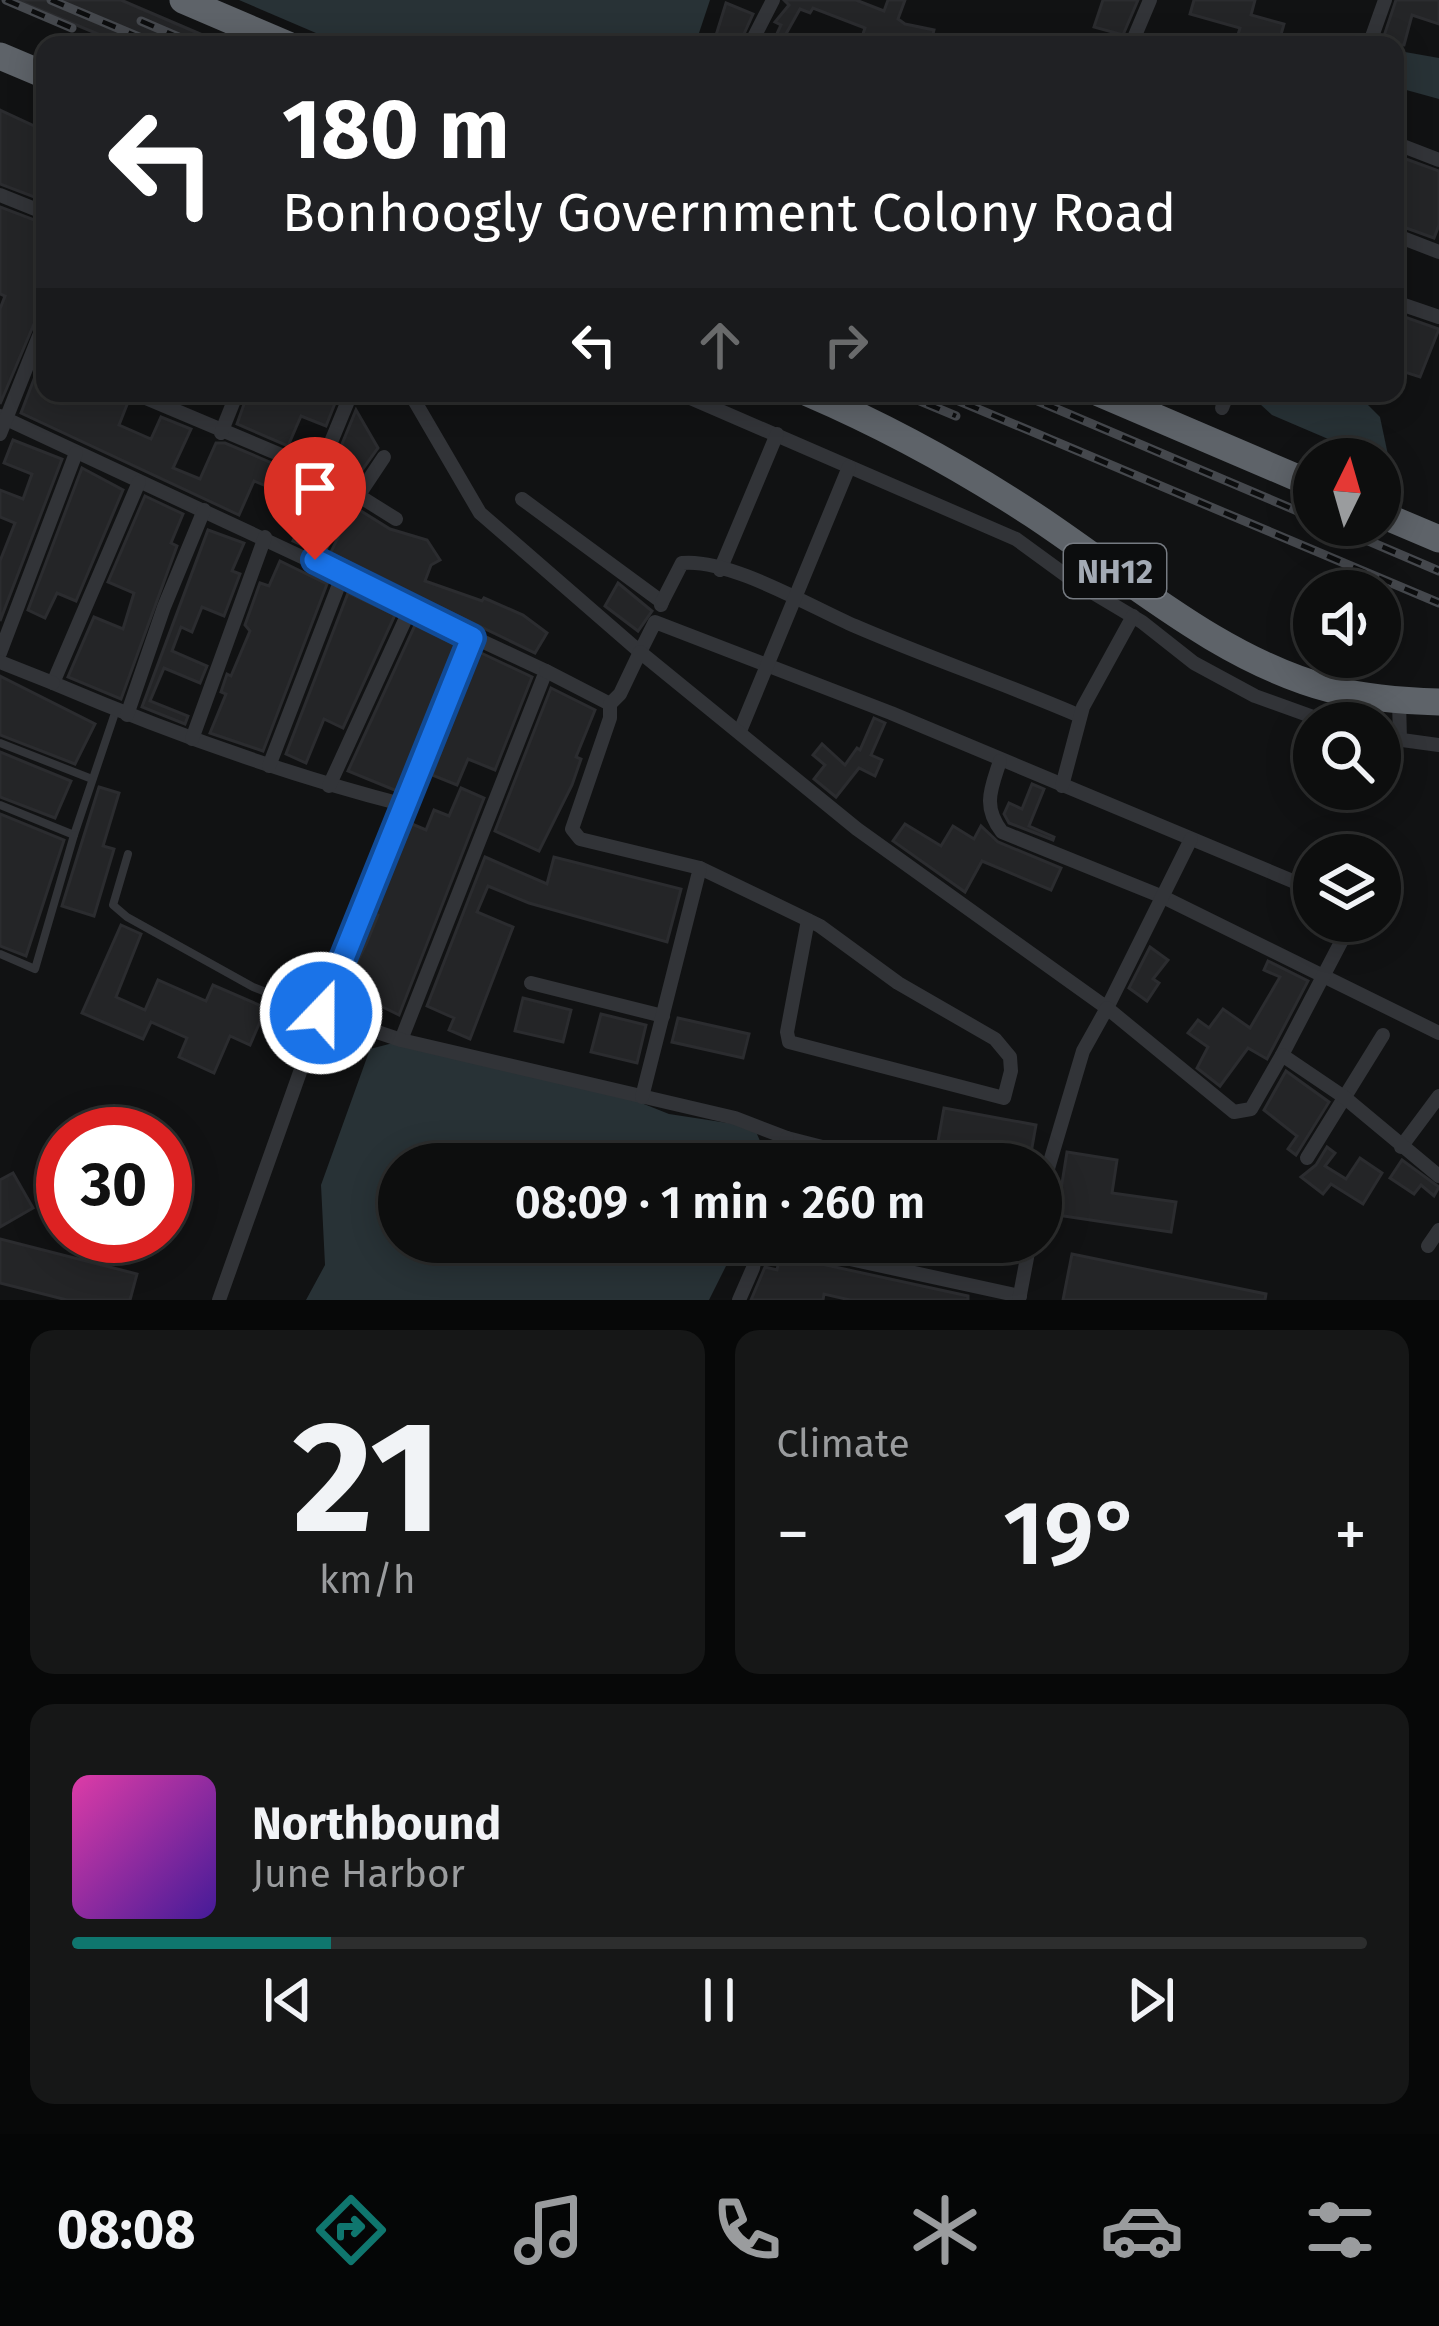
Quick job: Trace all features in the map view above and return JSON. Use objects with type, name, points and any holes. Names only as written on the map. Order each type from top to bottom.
[{"type":"highway","points":[[183,0],[267,36]]},
{"type":"highway","points":[[0,56],[36,71]]},
{"type":"highway","name":"NH12","points":[[826,402],[955,465],[1209,633],[1267,665],[1329,689],[1399,701],[1439,702]]},
{"type":"highway","points":[[1120,402],[1293,476]]},
{"type":"highway","points":[[1401,523],[1439,539]]},
{"type":"street","points":[[755,36],[772,0]]},
{"type":"street","points":[[1135,36],[1150,0]]},
{"type":"street","points":[[1372,36],[1385,0]]},
{"type":"street","points":[[1404,146],[1439,160]]},
{"type":"street","points":[[0,196],[36,210]]},
{"type":"street","points":[[1404,239],[1439,252]]},
{"type":"street","points":[[1404,305],[1439,317]]},
{"type":"street","points":[[36,358],[2,423],[265,537],[472,638],[615,699]]},
{"type":"street","points":[[172,402],[221,433],[319,471],[396,519]]},
{"type":"street","points":[[221,433],[233,402]]},
{"type":"street","points":[[319,471],[348,402]]},
{"type":"street","points":[[415,402],[480,513],[637,657],[740,731],[857,830],[1234,1112],[1251,1109],[1342,942]]},
{"type":"street","points":[[701,402],[1016,539],[1133,616],[1194,663],[1255,696],[1293,710]]},
{"type":"street","points":[[720,570],[777,434]]},
{"type":"street","points":[[76,453],[0,657],[192,739],[329,786],[405,805]]},
{"type":"street","points":[[315,560],[353,492],[384,458]]},
{"type":"street","points":[[740,731],[849,467]]},
{"type":"street","points":[[53,683],[139,482]]},
{"type":"street","points":[[522,499],[662,602]]},
{"type":"street","points":[[121,712],[205,510]]},
{"type":"street","points":[[192,739],[265,537]]},
{"type":"street","points":[[808,920],[789,1042],[1004,1098],[1010,1057],[995,1039],[898,983],[808,920],[700,868],[575,834],[573,818],[615,699],[682,563],[720,570],[798,596],[851,624],[1080,716]]},
{"type":"street","points":[[269,766],[344,574]]},
{"type":"street","points":[[329,786],[411,607]]},
{"type":"street","points":[[1063,786],[1080,716],[1133,616]]},
{"type":"street","points":[[655,622],[768,664],[1293,881]]},
{"type":"street","points":[[219,1300],[321,1013],[472,638]]},
{"type":"street","points":[[401,1040],[545,671]]},
{"type":"street","points":[[1401,740],[1439,745]]},
{"type":"street","points":[[1000,760],[987,804],[1002,832],[1163,897],[1439,1033]]},
{"type":"street","points":[[1056,1143],[1083,1051],[1191,839]]},
{"type":"street","points":[[642,1096],[700,868]]},
{"type":"street","points":[[531,983],[662,1016]]},
{"type":"street","points":[[321,1013],[401,1040],[735,1118],[807,1143]]},
{"type":"street","points":[[1307,1159],[1383,1035]]},
{"type":"street","points":[[1282,1055],[1344,1097],[1439,1176]]},
{"type":"street","points":[[1401,1147],[1439,1096]]},
{"type":"street","points":[[786,1143],[787,1138]]},
{"type":"street","points":[[1429,1246],[1439,1230]]},
{"type":"street","points":[[739,1300],[754,1263]]},
{"type":"street","points":[[865,1263],[1019,1298],[1026,1263]]},
{"type":"lane","points":[[0,954],[35,969],[92,779],[121,712]]},
{"type":"lane","points":[[0,742],[92,779]]},
{"type":"lane","points":[[0,805],[74,835]]},
{"type":"lane","points":[[128,854],[113,905],[127,917],[254,986],[321,1013]]},
{"type":"shaded area","points":[[239,0],[710,0],[698,36],[323,36]]},
{"type":"shaded area","points":[[1405,52],[1439,58],[1439,99],[1404,89]]},
{"type":"shaded area","points":[[1258,402],[1365,402],[1380,417],[1384,438],[1326,438],[1272,415]]},
{"type":"shaded area","points":[[412,1038],[571,1075],[669,1114],[754,1127],[761,1143],[378,1143],[378,1263],[728,1263],[709,1300],[306,1300],[325,1265],[321,1185],[370,1049]]},
{"type":"building","points":[[17,0],[121,0],[205,36],[103,36]]},
{"type":"building","points":[[784,0],[856,0],[884,11],[888,0],[905,0],[898,19],[943,36],[868,36],[863,34],[865,28],[813,8],[810,13],[800,9],[785,36],[776,36],[781,25],[775,22],[789,5]]},
{"type":"building","points":[[1103,0],[1138,0],[1123,35],[1094,27]]},
{"type":"building","points":[[1194,0],[1255,0],[1251,15],[1284,24],[1281,36],[1238,36],[1240,28],[1190,14]]},
{"type":"building","points":[[1396,0],[1439,0],[1439,24],[1412,15],[1404,45],[1404,36],[1384,36]]},
{"type":"building","points":[[726,3],[753,14],[743,36],[716,36]]},
{"type":"building","points":[[0,110],[36,127],[36,198],[0,184]]},
{"type":"building","points":[[1404,158],[1439,171],[1439,225],[1434,238],[1404,227]]},
{"type":"building","points":[[0,207],[36,221],[36,319],[0,404],[0,309],[5,296],[0,294]]},
{"type":"building","points":[[1404,317],[1439,329],[1420,377],[1404,372]]},
{"type":"building","points":[[36,374],[36,402],[128,402],[119,425],[151,439],[161,417],[191,429],[173,468],[200,479],[216,443],[225,443],[334,494],[309,548],[293,541],[310,504],[254,481],[239,515],[21,413]]},
{"type":"building","points":[[245,402],[335,402],[326,426],[301,416],[288,446],[237,424]]},
{"type":"building","points":[[356,410],[378,448],[355,480],[333,466]]},
{"type":"building","points":[[13,440],[62,459],[0,621],[0,561],[15,523],[0,517],[0,490],[23,499],[32,474],[4,463]]},
{"type":"building","points":[[82,468],[123,490],[76,601],[57,593],[45,618],[28,610]]},
{"type":"building","points":[[145,496],[183,514],[171,543],[177,546],[121,699],[68,677],[94,617],[123,629],[134,593],[108,582]]},
{"type":"building","points":[[353,506],[390,529],[427,540],[440,560],[431,565],[425,581],[484,598],[523,615],[547,633],[535,653],[330,554]]},
{"type":"building","points":[[208,530],[244,543],[232,571],[240,574],[224,616],[202,607],[192,632],[181,627],[172,651],[207,666],[200,683],[164,668],[150,701],[188,716],[185,724],[142,707]]},
{"type":"building","points":[[280,561],[327,584],[263,751],[210,733],[226,694],[221,692],[227,674],[231,676],[250,631],[245,625],[260,583],[269,586]]},
{"type":"building","points":[[618,583],[652,611],[638,631],[605,606]]},
{"type":"building","points":[[348,593],[395,615],[343,728],[324,719],[306,763],[286,754]]},
{"type":"building","points":[[416,623],[458,642],[397,791],[348,771]]},
{"type":"building","points":[[479,652],[532,677],[495,770],[468,759],[457,785],[432,775]]},
{"type":"building","points":[[0,676],[95,724],[75,764],[0,735]]},
{"type":"building","points":[[551,688],[595,710],[576,757],[581,759],[572,785],[539,851],[495,831]]},
{"type":"building","points":[[874,718],[885,723],[871,755],[882,760],[875,776],[859,768],[836,797],[814,779],[825,765],[813,755],[822,744],[845,765],[860,750]]},
{"type":"building","points":[[0,752],[71,781],[55,818],[0,797]]},
{"type":"building","points":[[1032,784],[1044,789],[1029,826],[1053,840],[1009,823],[1004,814],[1009,803],[1022,809]]},
{"type":"building","points":[[99,787],[119,793],[103,846],[114,849],[94,916],[62,906]]},
{"type":"building","points":[[461,788],[484,798],[399,1015],[344,988],[367,942],[378,915],[374,913],[412,824],[426,830],[434,810],[449,816]]},
{"type":"building","points":[[0,814],[64,840],[26,956],[0,946]]},
{"type":"building","points":[[905,824],[941,846],[953,826],[974,839],[981,826],[998,842],[1061,868],[1051,890],[982,861],[965,892],[893,841]]},
{"type":"building","points":[[485,857],[547,884],[554,857],[681,889],[667,942],[529,903],[488,886],[477,912],[513,927],[470,1039],[449,1030],[454,1018],[427,1006]]},
{"type":"building","points":[[121,925],[141,934],[116,997],[145,1010],[158,980],[206,1001],[213,985],[266,1008],[250,1045],[230,1036],[214,1073],[179,1057],[187,1038],[151,1022],[143,1039],[82,1013]]},
{"type":"building","points":[[1150,947],[1168,960],[1153,979],[1159,983],[1147,1001],[1129,988]]},
{"type":"building","points":[[1268,961],[1308,981],[1267,1059],[1248,1048],[1220,1086],[1197,1068],[1208,1047],[1188,1033],[1198,1020],[1209,1028],[1223,1009],[1250,1028],[1280,977],[1264,970]]},
{"type":"building","points":[[523,998],[571,1010],[563,1042],[515,1031]]},
{"type":"building","points":[[601,1014],[646,1025],[637,1063],[591,1052]]},
{"type":"building","points":[[678,1018],[749,1034],[743,1058],[672,1042]]},
{"type":"building","points":[[1286,1071],[1329,1102],[1296,1155],[1288,1149],[1297,1136],[1264,1110]]},
{"type":"building","points":[[944,1108],[1036,1125],[1033,1143],[938,1143]]},
{"type":"building","points":[[1327,1147],[1335,1153],[1325,1166],[1346,1179],[1360,1158],[1382,1173],[1363,1204],[1331,1184],[1323,1194],[1301,1177]]},
{"type":"building","points":[[1067,1152],[1117,1160],[1112,1193],[1176,1202],[1171,1232],[1062,1216]]},
{"type":"building","points":[[1402,1160],[1439,1187],[1434,1196],[1421,1185],[1414,1194],[1390,1178]]},
{"type":"building","points":[[13,1173],[33,1208],[0,1227],[0,1180]]},
{"type":"building","points":[[0,1239],[36,1248],[36,1263],[94,1263],[137,1274],[130,1300],[67,1300],[0,1283]]},
{"type":"building","points":[[1072,1254],[1266,1294],[1265,1300],[1063,1300]]},
{"type":"building","points":[[778,1263],[817,1263],[968,1296],[968,1300],[850,1300],[824,1294],[823,1300],[751,1300],[765,1267],[777,1270]]},
{"type":"railway","points":[[6,0],[72,28]]},
{"type":"railway","points":[[51,0],[137,36]]},
{"type":"railway","points":[[141,21],[176,36]]},
{"type":"railway","points":[[923,402],[956,416]]},
{"type":"railway","points":[[961,402],[1439,603]]},
{"type":"railway","points":[[1040,402],[1293,509]]},
{"type":"railway","points":[[1380,546],[1439,571]]},
{"type":"route","points":[[315,560],[472,638],[321,1013]]}]
